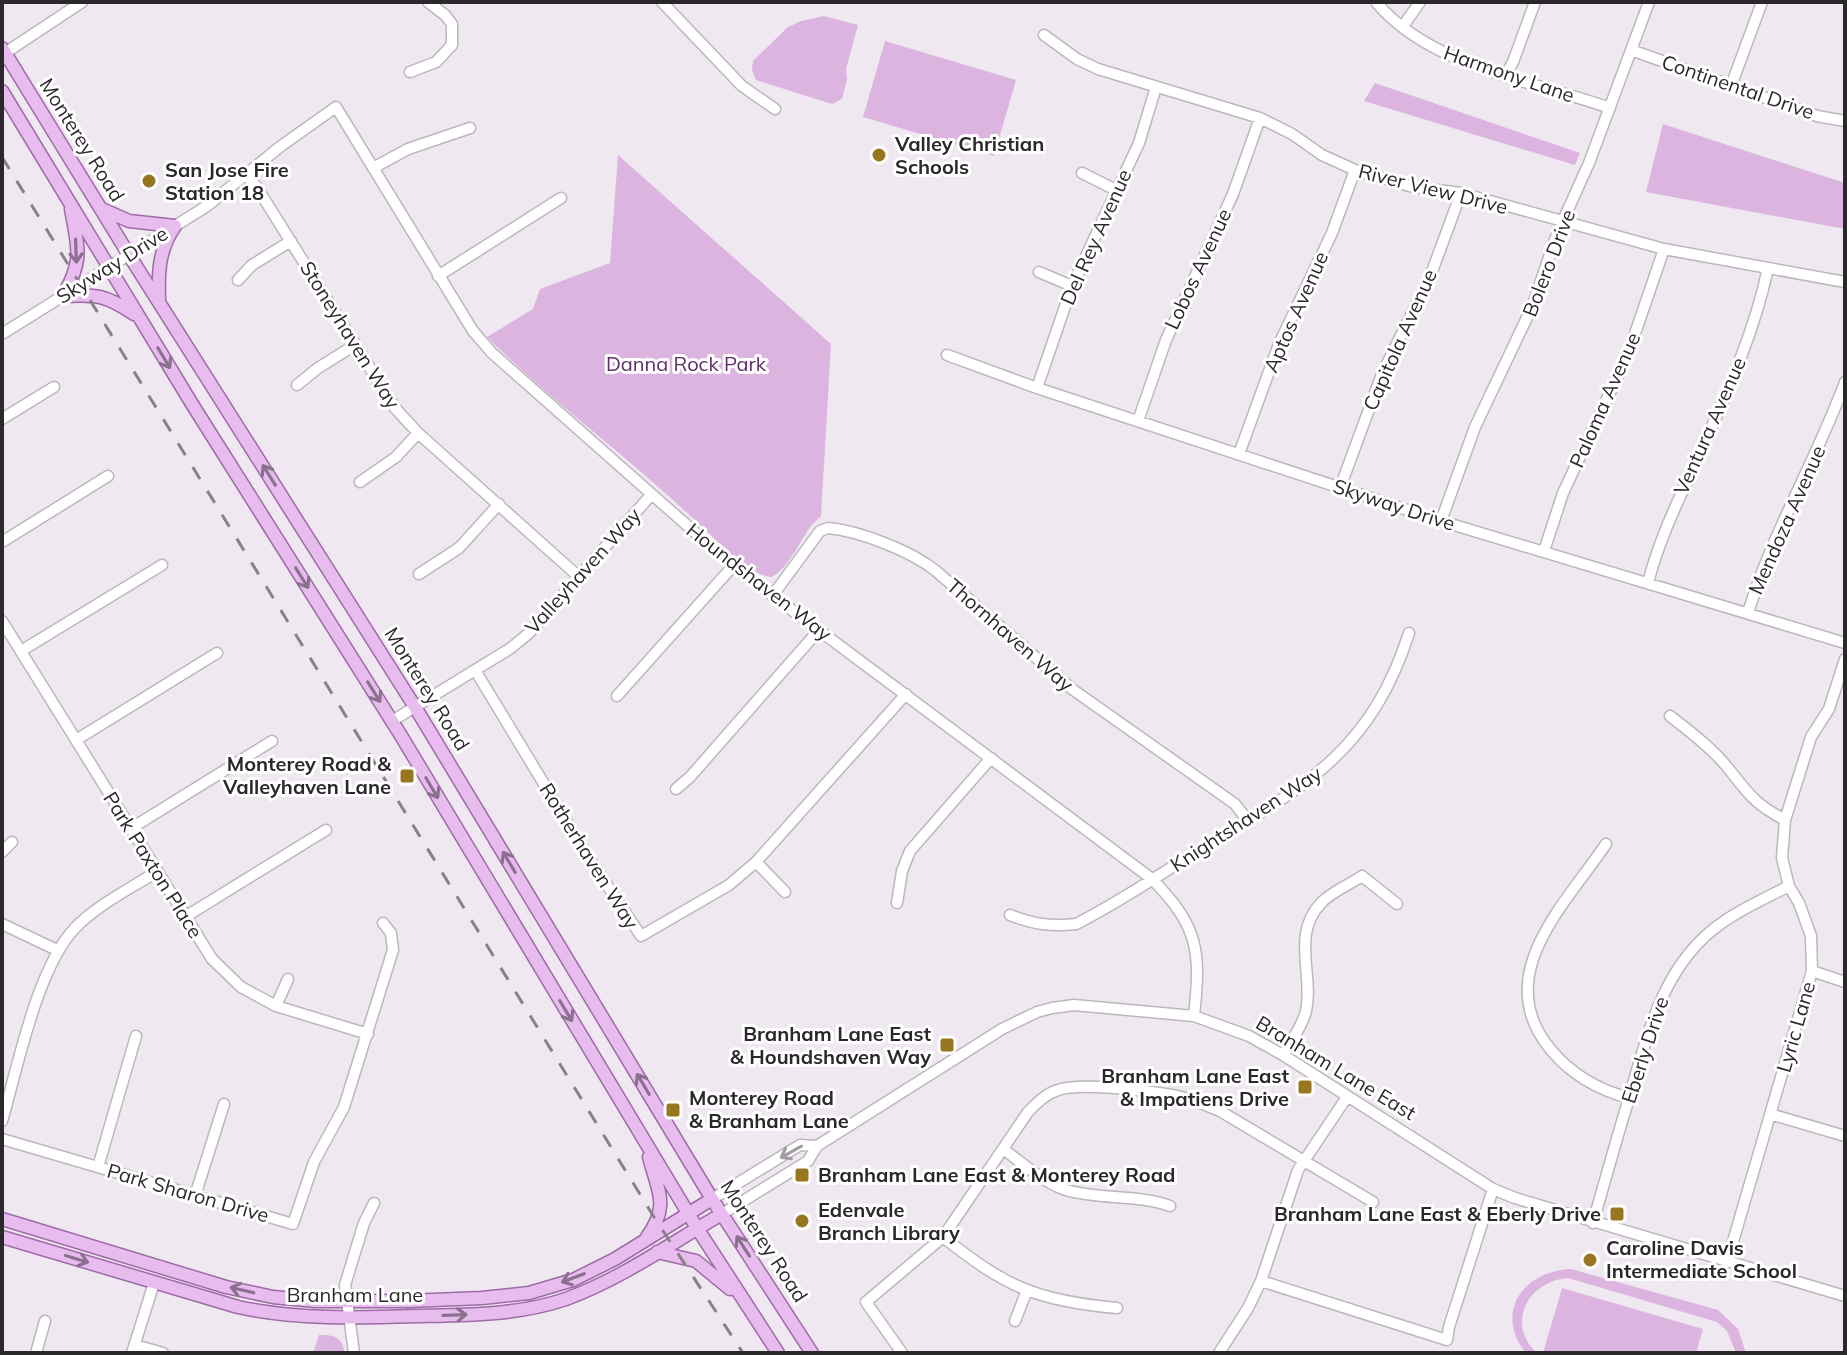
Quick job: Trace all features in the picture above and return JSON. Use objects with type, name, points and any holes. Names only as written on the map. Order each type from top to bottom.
[{"type":"main road","name":"Monterey Road","points":[[3,50],[415,707],[712,1199],[812,1353]]},
{"type":"main road","name":"Monterey Road","points":[[2,91],[392,721],[697,1228],[778,1353]]},
{"type":"main road","points":[[63,296],[76,274],[78,252],[70,202]]},
{"type":"main road","points":[[101,208],[129,221],[175,226],[159,264],[159,301]]},
{"type":"main road","points":[[63,296],[103,296],[140,318]]},
{"type":"main road","points":[[642,1243],[657,1222],[661,1203],[646,1142]]},
{"type":"main road","name":"Branham Lane East","points":[[642,1243],[712,1199]]},
{"type":"main road","name":"Branham Lane East","points":[[657,1252],[722,1214]]},
{"type":"main road","name":"Branham Lane","points":[[2,1219],[226,1287],[273,1297],[347,1302],[482,1298],[529,1293],[573,1280],[642,1243]]},
{"type":"main road","name":"Branham Lane","points":[[2,1237],[154,1283],[273,1314],[349,1319],[484,1314],[528,1309],[566,1299],[657,1252]]},
{"type":"main road","points":[[657,1252],[696,1261],[741,1299]]},
{"type":"street","points":[[3,50],[82,2]]},
{"type":"street","points":[[410,72],[436,62],[452,45],[452,24],[428,2]]},
{"type":"street","points":[[662,2],[742,86],[775,109]]},
{"type":"street","name":"Harmony Lane","points":[[1376,2],[1427,45],[1454,57],[1610,108]]},
{"type":"street","points":[[1403,26],[1420,2]]},
{"type":"street","points":[[1506,74],[1535,2]]},
{"type":"street","name":"Bolero Drive","points":[[1441,521],[1475,427],[1517,342],[1649,2]]},
{"type":"street","points":[[1731,86],[1762,2]]},
{"type":"street","name":"River View Drive","points":[[1044,35],[1077,59],[1098,69],[1260,118],[1292,134],[1322,155],[1355,170],[1413,187],[1461,193],[1664,249],[1845,282]]},
{"type":"street","name":"Continental Drive","points":[[1631,50],[1817,116],[1845,121]]},
{"type":"street","name":"Del Rey Avenue","points":[[1037,388],[1072,286],[1139,143],[1156,87]]},
{"type":"street","name":"Houndshaven Way","points":[[336,107],[480,342],[733,566],[1152,879],[1171,899],[1196,946],[1199,966],[1194,1016]]},
{"type":"street","name":"Skyway Drive","points":[[2,334],[207,206],[281,146],[336,107]]},
{"type":"street","name":"Lobos Avenue","points":[[1138,421],[1166,340],[1233,194],[1260,118]]},
{"type":"street","points":[[373,168],[408,149],[470,128]]},
{"type":"street","name":"Aptos Avenue","points":[[1239,454],[1279,344],[1332,233],[1355,170]]},
{"type":"street","points":[[1082,173],[1116,190]]},
{"type":"street","name":"Stoneyhaven Way","points":[[246,175],[256,186],[395,408],[418,433],[578,576]]},
{"type":"street","name":"Capitola Avenue","points":[[1340,488],[1382,374],[1430,277],[1461,193]]},
{"type":"street","points":[[438,276],[561,198]]},
{"type":"street","points":[[238,280],[252,265],[291,241]]},
{"type":"street","name":"Paloma Avenue","points":[[1544,551],[1568,481],[1628,354],[1664,249]]},
{"type":"street","name":"Ventura Avenue","points":[[1648,583],[1664,529],[1727,394],[1768,268]]},
{"type":"street","points":[[1039,272],[1072,286]]},
{"type":"street","points":[[297,385],[355,345]]},
{"type":"street","name":"Skyway Drive","points":[[947,355],[1037,388],[1441,521],[1845,643]]},
{"type":"street","name":"Mendoza Avenue","points":[[1748,613],[1771,546],[1810,470],[1845,382]]},
{"type":"street","points":[[2,419],[54,387]]},
{"type":"street","points":[[360,482],[396,457],[418,433]]},
{"type":"street","points":[[2,542],[108,476]]},
{"type":"street","name":"Valleyhaven Way","points":[[392,721],[511,648],[529,633],[651,495]]},
{"type":"street","points":[[419,574],[459,548],[499,504]]},
{"type":"street","name":"Thornhaven Way","points":[[773,595],[820,531],[828,528],[883,544],[916,558],[936,571],[1072,689],[1235,804],[1248,821]]},
{"type":"street","points":[[21,651],[162,565]]},
{"type":"street","points":[[617,696],[733,566]]},
{"type":"street","name":"Park Paxton Place","points":[[2,621],[212,959],[241,987],[276,1006],[368,1034]]},
{"type":"street","points":[[676,789],[819,630]]},
{"type":"street","name":"Knightshaven Way","points":[[1010,915],[1053,927],[1076,924],[1303,785],[1340,754],[1366,723],[1387,690],[1409,633]]},
{"type":"street","points":[[76,740],[217,653]]},
{"type":"street","name":"Lyric Lane","points":[[1727,1262],[1812,971],[1811,936],[1789,886],[1782,858],[1785,820],[1811,737],[1829,709],[1845,659]]},
{"type":"street","name":"Rotherhaven Way","points":[[475,670],[602,879],[641,936],[729,885],[756,862],[906,694]]},
{"type":"street","points":[[1670,716],[1722,762],[1749,797],[1785,820]]},
{"type":"street","points":[[130,829],[272,741]]},
{"type":"street","points":[[897,903],[902,871],[910,851],[991,758]]},
{"type":"street","points":[[185,917],[326,830]]},
{"type":"street","points":[[2,852],[12,842]]},
{"type":"street","points":[[1606,844],[1577,882],[1543,937],[1533,960],[1527,996],[1530,1013],[1542,1038],[1557,1056],[1576,1073],[1602,1089],[1629,1098]]},
{"type":"street","points":[[756,862],[785,892]]},
{"type":"street","points":[[2,1121],[44,980],[57,950],[87,917],[156,872]]},
{"type":"street","points":[[1283,1055],[1306,1012],[1308,993],[1304,947],[1312,914],[1323,901],[1362,876],[1397,904]]},
{"type":"street","name":"Eberly Drive","points":[[1593,1223],[1659,1002],[1687,956],[1709,933],[1743,909],[1789,886]]},
{"type":"street","name":"Park Sharon Drive","points":[[2,1139],[293,1224],[314,1162],[344,1107],[368,1034],[393,950],[391,933],[383,923]]},
{"type":"street","points":[[2,924],[57,950]]},
{"type":"street","points":[[1812,971],[1845,982]]},
{"type":"street","points":[[276,1006],[288,979]]},
{"type":"street","name":"Branham Lane East","points":[[722,1214],[808,1161],[817,1146],[1002,1029],[1037,1012],[1074,1005],[1194,1016],[1249,1036],[1493,1189],[1593,1223],[1845,1296]]},
{"type":"street","points":[[98,1167],[136,1036]]},
{"type":"street","points":[[902,1353],[866,1302],[943,1237],[1028,1112],[1042,1098],[1059,1089],[1079,1086],[1172,1095],[1199,1102],[1220,1111],[1373,1202]]},
{"type":"street","points":[[1219,1353],[1261,1281],[1293,1179],[1302,1161],[1347,1097]]},
{"type":"street","points":[[195,1196],[224,1104]]},
{"type":"street","points":[[1770,1114],[1845,1136]]},
{"type":"street","name":"Branham Lane East","points":[[712,1199],[800,1145],[817,1146]]},
{"type":"street","points":[[1003,1149],[1044,1180],[1064,1189],[1152,1199],[1170,1206]]},
{"type":"street","points":[[1261,1281],[1447,1340],[1493,1189]]},
{"type":"street","points":[[354,1353],[345,1285],[364,1223],[374,1203]]},
{"type":"street","points":[[943,1237],[982,1268],[1027,1290],[1073,1304],[1117,1308]]},
{"type":"street","points":[[154,1283],[133,1349],[163,1353]]},
{"type":"street","points":[[1015,1321],[1027,1290]]},
{"type":"street","points":[[36,1353],[45,1321]]},
{"type":"green space","points":[[824,16],[858,25],[846,69],[847,80],[842,99],[832,104],[756,80],[753,61],[788,27]]},
{"type":"green space","points":[[885,41],[1016,80],[994,156],[863,117]]},
{"type":"green space","points":[[1375,83],[1580,153],[1575,165],[1364,101]]},
{"type":"green space","points":[[1663,124],[1845,183],[1845,229],[1646,192]]},
{"type":"green space","name":"Danna Rock Park","points":[[618,155],[831,344],[821,516],[808,530],[787,564],[772,577],[754,571],[734,556],[487,337],[533,309],[540,289],[610,263]]},
{"type":"green space","points":[[1571,1269],[1718,1310],[1738,1329],[1746,1353],[1736,1353],[1727,1331],[1717,1322],[1568,1278],[1554,1281],[1532,1295],[1522,1317],[1523,1329],[1537,1353],[1526,1353],[1512,1323],[1518,1296],[1540,1277]]},
{"type":"green space","points":[[1562,1288],[1703,1329],[1696,1353],[1543,1353]]},
{"type":"green space","points":[[319,1335],[336,1338],[342,1343],[345,1353],[313,1353]]},
{"type":"railway","points":[[2,157],[654,1217],[743,1353]]},
{"type":"place","name":"Valley Christian Schools","points":[[879,155]]},
{"type":"place","name":"San Jose Fire Station 18","points":[[149,181]]},
{"type":"place","name":"Monterey Road & Valleyhaven Lane","points":[[407,776]]},
{"type":"place","name":"Branham Lane East & Houndshaven Way","points":[[947,1045]]},
{"type":"place","name":"Branham Lane East & Impatiens Drive","points":[[1305,1087]]},
{"type":"place","name":"Monterey Road & Branham Lane","points":[[673,1110]]},
{"type":"place","name":"Branham Lane East & Monterey Road","points":[[802,1175]]},
{"type":"place","name":"Branham Lane East & Eberly Drive","points":[[1617,1214]]},
{"type":"place","name":"Edenvale Branch Library","points":[[802,1221]]},
{"type":"place","name":"Caroline Davis Intermediate School","points":[[1590,1260]]}]
